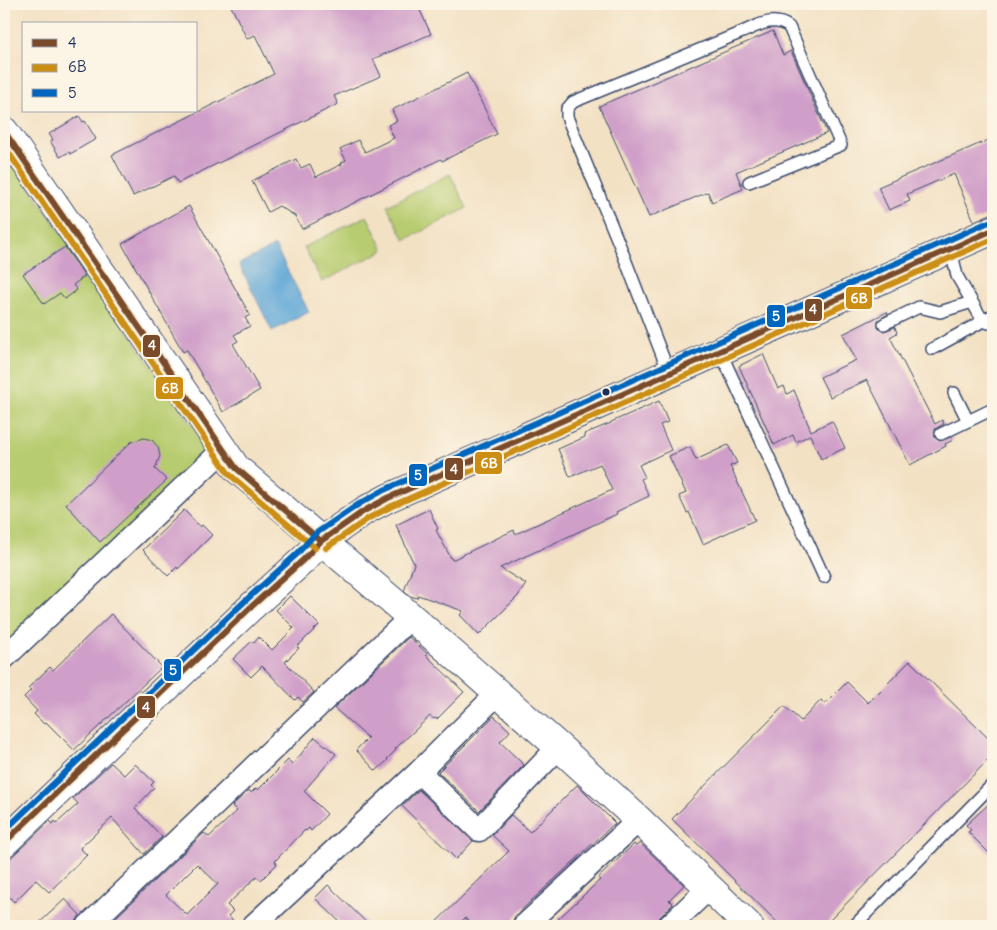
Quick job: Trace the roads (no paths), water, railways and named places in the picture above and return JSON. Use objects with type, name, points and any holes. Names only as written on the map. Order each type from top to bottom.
[{"type":"main road","points":[[4,131],[236,468],[559,748],[639,820],[749,926]]},
{"type":"main road","points":[[4,843],[251,607],[306,558],[321,541],[364,511],[388,498],[993,230]]},
{"type":"street","points":[[4,658],[223,450]]},
{"type":"street","points":[[88,926],[411,618]]},
{"type":"street","points":[[253,926],[419,772],[498,694]]},
{"type":"street","points":[[419,772],[479,830],[559,748]]},
{"type":"street","points":[[524,926],[639,820]]},
{"type":"street","points":[[669,926],[709,888]]},
{"type":"lane","points":[[670,373],[567,118],[567,109],[573,102],[740,32],[777,20],[782,22],[789,26],[841,145],[749,182]]},
{"type":"lane","points":[[951,249],[957,276],[972,302],[988,322]]},
{"type":"lane","points":[[884,324],[918,308],[940,312],[972,302]]},
{"type":"lane","points":[[932,350],[988,322],[993,315]]},
{"type":"lane","points":[[720,351],[824,577]]},
{"type":"lane","points":[[954,393],[968,421]]},
{"type":"lane","points":[[941,434],[993,409]]},
{"type":"lane","points":[[854,926],[993,784]]},
{"type":"water","points":[[275,246],[309,312],[272,331],[239,264]]}]
